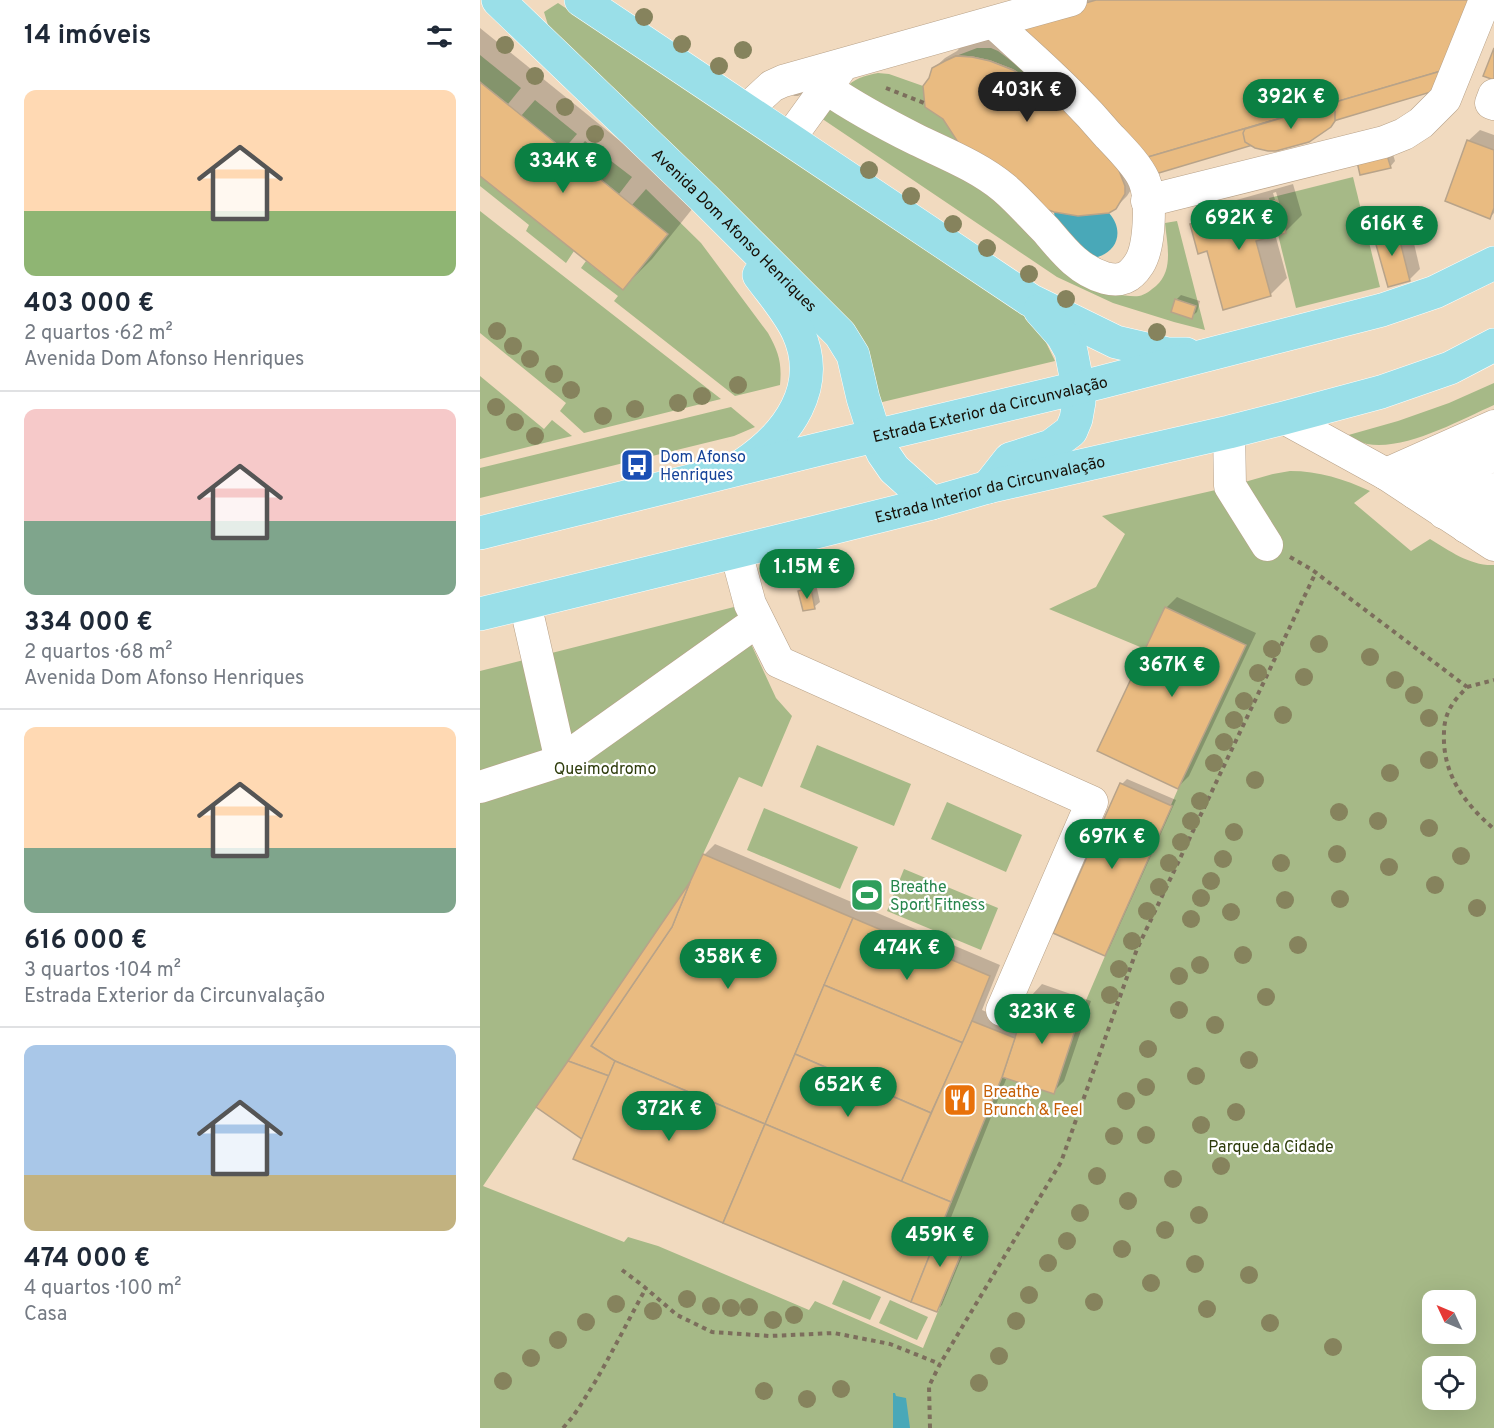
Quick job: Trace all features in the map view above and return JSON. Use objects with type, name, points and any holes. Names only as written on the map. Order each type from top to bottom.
[{"type":"main road","points":[[581,0],[1030,300],[1116,342],[1168,354],[1209,355]]},
{"type":"main road","name":"Avenida Dom Afonso Henriques","points":[[516,7],[840,334],[852,355],[875,436],[883,453],[894,469],[932,503]]},
{"type":"main road","points":[[704,198],[789,317],[803,344],[806,360],[807,376],[803,393],[793,415],[758,455],[735,470]]},
{"type":"main road","name":"Estrada Exterior da Circunvalação","points":[[480,533],[1209,355],[1382,310],[1434,292],[1494,263]]},
{"type":"main road","points":[[988,487],[1010,459],[1051,446],[1071,430],[1076,420],[1079,402],[1078,387],[1071,351],[1062,335],[1030,300]]},
{"type":"main road","name":"Estrada Interior da Circunvalação","points":[[480,614],[932,503],[988,487],[1284,418],[1381,392],[1450,368],[1494,345]]},
{"type":"street","points":[[746,110],[772,86],[783,81],[834,76],[1071,0]]},
{"type":"street","points":[[1148,201],[1384,142],[1404,134],[1421,123],[1445,99],[1485,0]]},
{"type":"street","points":[[834,76],[862,112],[955,157],[1002,187],[1034,217],[1075,262],[1090,272],[1107,278],[1122,279],[1132,274],[1144,256],[1149,224],[1144,181],[1117,144],[1073,96],[994,23]]},
{"type":"street","points":[[789,139],[834,76]]},
{"type":"street","points":[[1494,95],[1491,103],[1494,104]]},
{"type":"street","points":[[1284,418],[1386,474],[1415,493],[1468,518],[1494,545]]},
{"type":"street","points":[[1386,474],[1494,426]]},
{"type":"street","points":[[1229,432],[1230,486],[1267,545]]},
{"type":"street","points":[[1415,493],[1494,455]]},
{"type":"street","points":[[1468,518],[1494,489]]},
{"type":"street","points":[[736,552],[750,604],[779,662],[1092,802],[1002,1010]]},
{"type":"street","points":[[525,603],[561,761]]},
{"type":"street","points":[[480,786],[561,761],[745,630],[760,625]]},
{"type":"path","points":[[1267,545],[1316,572],[1467,687]]},
{"type":"path","points":[[930,1428],[929,1386],[1061,1162],[1137,949],[1316,572]]},
{"type":"path","points":[[1494,680],[1467,687],[1451,706],[1444,724],[1443,746],[1448,770],[1455,784],[1466,801],[1494,829]]},
{"type":"path","points":[[622,1270],[677,1316],[712,1332],[770,1336],[834,1333],[890,1344],[940,1364]]},
{"type":"path","points":[[563,1428],[575,1415],[587,1395],[646,1288]]},
{"type":"green space","points":[[558,3],[1035,320],[1055,361],[874,404],[869,354],[548,25],[544,12]]},
{"type":"green space","points":[[977,48],[991,48],[998,51],[1060,100],[1011,70],[985,60],[956,56]]},
{"type":"green space","points":[[480,55],[521,88],[508,104],[480,82]]},
{"type":"green space","points":[[878,73],[889,74],[923,86],[925,107],[943,119],[963,150],[845,89],[864,76]]},
{"type":"green space","points":[[535,100],[577,134],[564,149],[521,116]]},
{"type":"green space","points":[[825,105],[985,188],[1115,294],[1141,295],[1162,280],[1168,256],[1165,223],[1177,221],[1205,330],[1113,303],[1057,277],[818,116]]},
{"type":"green space","points":[[585,141],[632,177],[619,194],[572,156]]},
{"type":"green space","points":[[480,176],[574,251],[566,263],[526,231],[529,225],[480,186]]},
{"type":"green space","points":[[1353,177],[1380,287],[1296,308],[1269,198]]},
{"type":"green space","points":[[646,189],[701,243],[768,333],[779,358],[780,385],[735,396],[614,301],[618,296],[581,268],[586,261],[623,290],[668,234],[632,205]]},
{"type":"green space","points":[[480,211],[721,399],[584,433],[560,411],[566,403],[480,333]]},
{"type":"green space","points":[[480,376],[544,429],[552,420],[572,436],[480,459]]},
{"type":"green space","points":[[1494,383],[1494,405],[1432,433],[1415,439],[1382,445],[1367,444],[1345,436],[1449,403]]},
{"type":"green space","points":[[731,407],[755,427],[734,436],[480,498],[480,468]]},
{"type":"green space","name":"Parque da Cidade","points":[[1290,471],[1331,476],[1370,491],[1354,503],[1411,551],[1430,539],[1468,560],[1494,565],[1494,1428],[480,1428],[480,671],[734,607],[776,698],[792,716],[762,787],[739,777],[690,882],[483,1186],[624,1242],[628,1237],[658,1246],[809,1310],[815,1301],[923,1348],[969,1236],[942,1224],[1002,1077],[1054,1094],[1081,1012],[1178,789],[1246,645],[1165,607],[1145,649],[1049,609],[1096,587],[1125,534],[1102,516]]},
{"type":"green space","points":[[817,745],[911,784],[894,826],[800,787]]},
{"type":"green space","points":[[947,802],[1022,835],[1006,872],[931,839]]},
{"type":"green space","points":[[764,808],[858,847],[840,889],[747,850]]},
{"type":"green space","points":[[904,869],[998,908],[981,950],[887,911]]},
{"type":"green space","points":[[843,1280],[881,1297],[870,1320],[832,1304]]},
{"type":"green space","points":[[890,1300],[928,1317],[917,1340],[879,1323]]},
{"type":"water","points":[[1054,212],[1078,216],[1109,213],[1117,228],[1116,242],[1107,253],[1091,258],[1055,220]]},
{"type":"water","points":[[893,1393],[906,1398],[910,1428],[893,1428]]},
{"type":"building","points":[[1096,0],[1470,0],[1441,71],[1148,157],[1017,23]]},
{"type":"building","points":[[1494,48],[1494,80],[1483,76]]},
{"type":"building","points":[[956,56],[990,61],[1013,70],[1037,84],[1060,100],[1079,121],[1071,131],[1107,159],[1095,165],[1079,164],[1067,158],[1035,127],[1024,121],[962,111],[938,91],[935,80],[937,70],[945,61]]},
{"type":"building","points":[[956,56],[990,61],[1013,70],[1060,100],[1118,168],[1122,178],[1118,189],[1109,196],[1098,199],[1073,194],[1061,187],[1030,153],[1016,144],[1005,139],[982,136],[969,131],[940,101],[935,80],[937,70],[945,61]]},
{"type":"building","points":[[956,56],[990,61],[1013,70],[1060,100],[1118,168],[1125,186],[1125,194],[1116,209],[1109,213],[1078,216],[1054,212],[1029,203],[963,150],[943,119],[925,107],[923,86],[932,68]]},
{"type":"building","points":[[1441,71],[1431,92],[1152,175],[1148,157]]},
{"type":"building","points":[[480,82],[668,234],[623,290],[480,176]]},
{"type":"building","points":[[1329,104],[1335,111],[1335,121],[1331,127],[1309,142],[1268,151],[1255,148],[1245,142],[1243,133],[1245,129]]},
{"type":"building","points":[[1467,140],[1494,150],[1494,208],[1490,219],[1445,201]]},
{"type":"building","points":[[1385,149],[1391,168],[1360,175],[1356,157]]},
{"type":"building","points":[[1277,200],[1286,233],[1256,241],[1271,296],[1223,310],[1207,251],[1198,254],[1190,224]]},
{"type":"building","points":[[1397,229],[1410,281],[1388,287],[1373,234]]},
{"type":"building","points":[[1175,299],[1196,306],[1192,319],[1171,312]]},
{"type":"building","points":[[811,588],[815,609],[803,611],[798,591]]},
{"type":"building","points":[[1165,607],[1246,645],[1178,789],[1097,751]]},
{"type":"building","points":[[1120,783],[1172,806],[1105,956],[1053,933]]},
{"type":"building","points":[[703,854],[853,918],[765,1124],[615,1061],[591,1046],[672,927]]},
{"type":"building","points":[[690,882],[672,927],[591,1046],[615,1061],[609,1076],[568,1061]]},
{"type":"building","points":[[853,918],[990,976],[963,1043],[824,985]]},
{"type":"building","points":[[824,985],[963,1043],[931,1113],[795,1054]]},
{"type":"building","points":[[1029,995],[1081,1012],[1054,1094],[1002,1077]]},
{"type":"building","points":[[972,1021],[1015,1038],[1002,1077],[951,1202],[901,1182]]},
{"type":"building","points":[[795,1054],[931,1113],[901,1182],[765,1124]]},
{"type":"building","points":[[568,1061],[609,1076],[582,1139],[536,1107]]},
{"type":"building","points":[[615,1061],[765,1124],[723,1223],[573,1159]]},
{"type":"building","points":[[765,1124],[951,1202],[911,1302],[723,1223]]},
{"type":"building","points":[[942,1224],[969,1235],[937,1312],[911,1302]]},
{"type":"place","name":"Dom Afonso Henriques","points":[[637,465]]},
{"type":"place","name":"Breathe Sport Fitness","points":[[867,895]]},
{"type":"place","name":"Breathe Brunch & Feel","points":[[960,1100]]},
{"type":"park label","name":"Queimodromo","points":[[605,768]]}]
